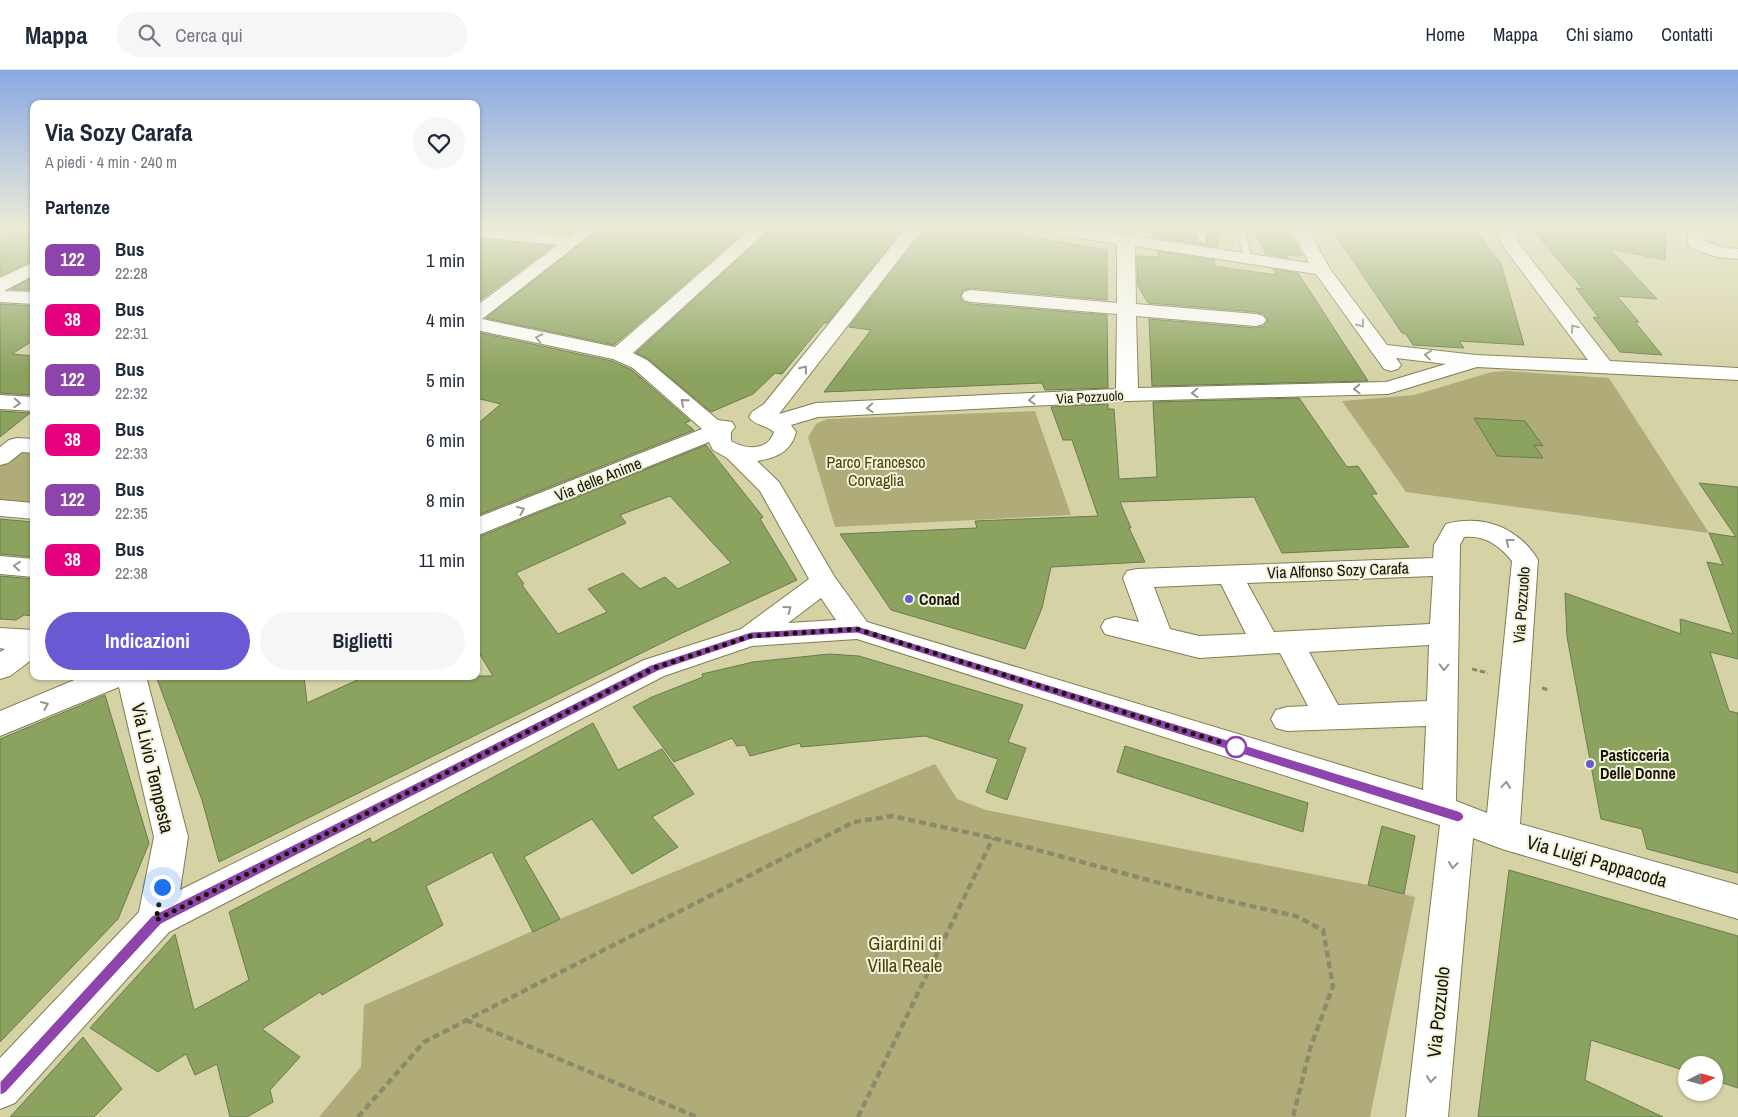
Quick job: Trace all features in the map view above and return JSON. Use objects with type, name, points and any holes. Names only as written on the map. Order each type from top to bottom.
[{"type":"street","points":[[0,286],[18,276]]},
{"type":"street","points":[[480,312],[528,276]]},
{"type":"street","points":[[619,354],[707,276]]},
{"type":"street","points":[[735,453],[755,455],[774,449],[781,444],[785,432],[768,420],[772,409],[877,276]]},
{"type":"street","points":[[1127,395],[1127,309],[1131,276]]},
{"type":"street","points":[[1326,276],[1405,383]]},
{"type":"street","points":[[1535,276],[1604,367]]},
{"type":"street","points":[[0,296],[30,298]]},
{"type":"street","points":[[971,296],[1256,320]]},
{"type":"street","points":[[480,325],[619,354],[640,364],[712,426],[722,430],[719,439],[721,445],[735,453],[770,487],[824,582],[857,629]]},
{"type":"street","points":[[1380,350],[1476,361],[1738,374]]},
{"type":"street","name":"Via Pozzuolo","points":[[768,420],[816,410],[1127,395],[1388,388],[1476,361]]},
{"type":"street","points":[[787,390],[805,405],[816,410]]},
{"type":"street","points":[[0,402],[30,404]]},
{"type":"street","name":"Via delle Anime","points":[[480,526],[722,430],[739,419],[768,420]]},
{"type":"street","points":[[0,458],[17,445],[30,446]]},
{"type":"street","points":[[770,487],[774,449]]},
{"type":"street","points":[[0,508],[30,511]]},
{"type":"street","name":"Via Pozzuolo","points":[[1427,1117],[1448,813],[1442,712],[1447,545],[1455,530],[1470,528],[1493,531],[1513,544],[1525,560],[1502,834]]},
{"type":"street","points":[[0,565],[30,568]]},
{"type":"street","name":"Via Alfonso Sozy Carafa","points":[[1159,638],[1137,578],[1447,566]]},
{"type":"street","points":[[1230,574],[1329,718]]},
{"type":"street","points":[[751,636],[824,582]]},
{"type":"street","points":[[1115,627],[1199,647],[1444,634]]},
{"type":"street","points":[[0,1088],[156,920],[654,668],[751,636],[857,629],[1448,813]]},
{"type":"street","points":[[0,638],[30,642]]},
{"type":"street","points":[[0,668],[30,645]]},
{"type":"street","points":[[0,724],[105,680]]},
{"type":"street","name":"Via Livio Tempesta","points":[[132,680],[171,837],[156,920]]},
{"type":"street","points":[[1287,719],[1442,712]]},
{"type":"street","name":"Via Luigi Pappacoda","points":[[1448,813],[1502,834],[1738,902]]},
{"type":"path","points":[[358,1117],[424,1042],[854,822],[892,816],[993,838],[1215,898],[1296,916],[1323,930],[1334,986],[1310,1049],[1293,1117]]},
{"type":"path","points":[[858,1117],[993,838]]},
{"type":"path","points":[[466,1020],[697,1117]]},
{"type":"green space","points":[[1507,371],[1609,378],[1709,533],[1406,492],[1342,401],[1414,395],[1492,372]]},
{"type":"green space","name":"Parco Francesco Corvaglia","points":[[1035,411],[1071,515],[835,527],[808,437],[816,424],[827,419]]},
{"type":"green space","points":[[20,450],[30,450],[30,505],[0,502],[0,466]]},
{"type":"green space","name":"Giardini di Villa Reale","points":[[935,764],[957,799],[986,810],[1368,885],[1415,897],[1370,1117],[319,1117],[361,1067],[364,1005],[560,919]]},
{"type":"building","points":[[480,276],[513,276],[480,300]]},
{"type":"building","points":[[540,276],[694,276],[614,345],[486,318]]},
{"type":"building","points":[[720,276],[865,276],[782,374],[775,373],[753,394],[711,412],[648,359],[636,353]]},
{"type":"building","points":[[888,276],[1107,276],[1107,300],[971,288],[963,290],[960,297],[963,302],[971,304],[1107,315],[1108,388],[1045,390],[1042,383],[824,392],[871,330],[849,327]]},
{"type":"building","points":[[1138,276],[1300,276],[1368,381],[1152,386],[1149,319],[1256,328],[1264,326],[1268,320],[1264,314],[1256,312],[1148,303],[1138,286]]},
{"type":"building","points":[[1363,276],[1504,276],[1524,345],[1459,341],[1464,348],[1413,345],[1406,334],[1402,333]]},
{"type":"building","points":[[1572,276],[1635,276],[1657,299],[1617,296],[1639,322],[1635,322],[1662,355],[1620,352],[1593,317],[1599,318],[1576,288],[1583,289]]},
{"type":"building","points":[[30,279],[30,290],[11,289]]},
{"type":"building","points":[[0,304],[30,306],[30,343],[12,354],[30,356],[30,395],[0,393]]},
{"type":"building","points":[[480,333],[612,361],[632,370],[690,421],[685,423],[694,430],[480,514],[480,422],[501,404],[480,399]]},
{"type":"building","points":[[1299,398],[1347,467],[1358,466],[1377,494],[1371,494],[1409,547],[1282,553],[1254,497],[1120,502],[1131,528],[1129,528],[1145,562],[1051,567],[1042,608],[1025,649],[891,610],[840,534],[977,528],[975,521],[1098,516],[1072,440],[1063,440],[1051,407],[1108,404],[1108,409],[1114,409],[1119,479],[1157,477],[1153,402]]},
{"type":"building","points":[[0,411],[30,413],[0,437]]},
{"type":"building","points":[[1474,418],[1525,421],[1543,446],[1534,445],[1543,458],[1497,456]]},
{"type":"building","points":[[706,445],[763,517],[760,519],[797,580],[678,635],[219,862],[202,800],[157,680],[304,680],[307,703],[357,680],[480,680],[480,676],[493,676],[480,655],[480,536]],"holes":[[[670,496],[731,563],[678,589],[665,577],[640,589],[623,573],[588,589],[607,612],[558,634],[522,585],[524,584],[516,573],[626,523],[620,515]]]},
{"type":"building","points":[[1699,483],[1738,487],[1738,659],[1710,652],[1729,711],[1738,713],[1738,873],[1647,849],[1642,829],[1601,819],[1567,637],[1565,593],[1681,634],[1680,619],[1733,634],[1707,562],[1723,565],[1709,533],[1736,537]]},
{"type":"building","points":[[0,519],[30,522],[30,557],[0,554]]},
{"type":"building","points":[[0,576],[30,579],[30,616],[24,615],[16,620],[0,619]]},
{"type":"building","points":[[829,654],[859,656],[1023,705],[1008,742],[1026,748],[1007,800],[986,792],[998,759],[925,736],[801,747],[800,743],[750,756],[745,745],[737,746],[732,738],[674,762],[633,707],[652,697],[703,677],[702,674],[753,662]]},
{"type":"building","points":[[105,695],[149,843],[118,919],[0,1042],[0,739]]},
{"type":"building","points":[[593,723],[618,770],[662,749],[694,794],[652,817],[678,847],[632,874],[592,819],[524,857],[560,919],[533,932],[492,852],[426,886],[443,925],[322,995],[320,992],[262,1029],[300,1057],[270,1090],[273,1102],[247,1117],[230,1117],[217,1064],[195,1075],[186,1054],[158,1072],[90,1028],[175,934],[194,1010],[249,980],[229,912],[370,838],[372,843]]},
{"type":"building","points":[[1125,746],[1308,803],[1303,832],[1117,772]]},
{"type":"building","points":[[1382,826],[1415,836],[1404,894],[1368,885]]},
{"type":"building","points":[[1509,870],[1738,936],[1738,1088],[1723,1083],[1723,1056],[1678,1056],[1678,1068],[1591,1040],[1585,1080],[1663,1117],[1478,1117]]},
{"type":"building","points":[[83,1037],[122,1089],[94,1117],[10,1117]]},
{"type":"bus line","name":"122","points":[[0,1088],[156,920],[654,668],[751,636],[857,629],[1458,817]]},
{"type":"place","name":"Conad","points":[[909,599]]},
{"type":"place","name":"Pasticceria Delle Donne","points":[[1590,764]]},
{"type":"route","points":[[162,887],[156,920],[654,668],[751,636],[857,629],[1236,747]]}]
